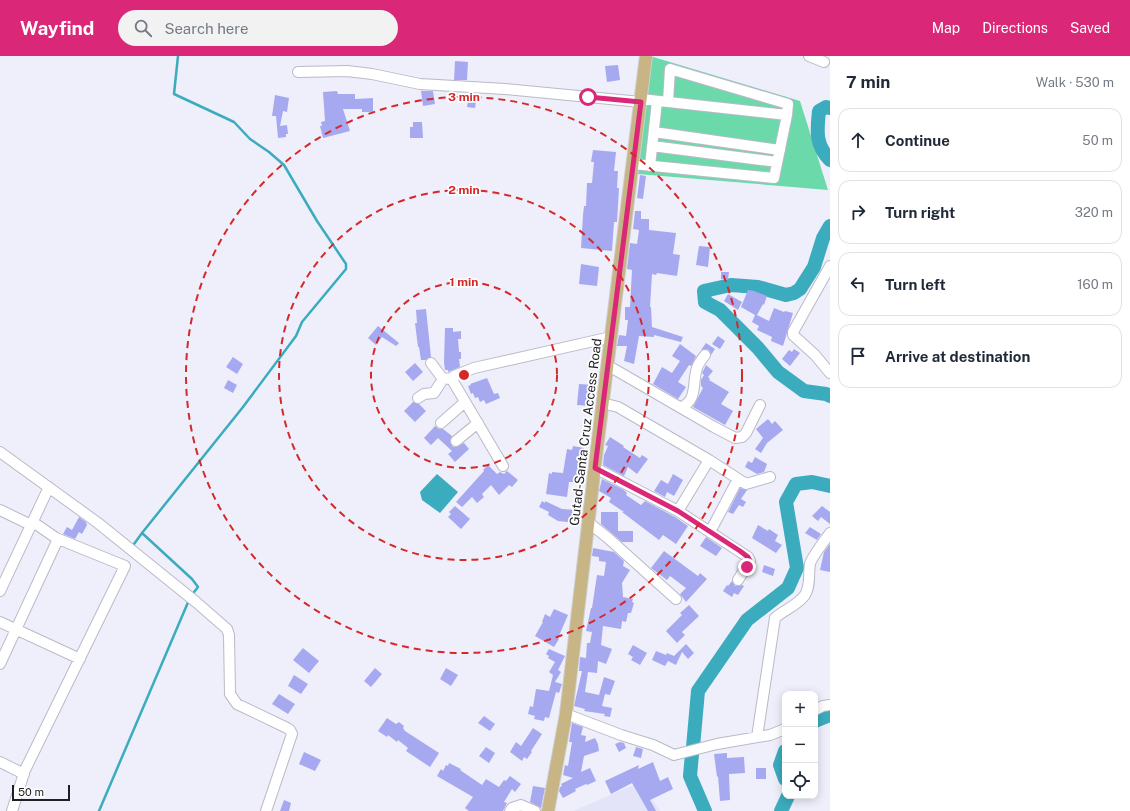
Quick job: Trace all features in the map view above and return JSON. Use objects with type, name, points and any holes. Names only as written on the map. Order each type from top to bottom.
[{"type":"main road","name":"Gutad-Santa Cruz Access Road","points":[[548,811],[566,714],[602,403],[646,56]]},
{"type":"street","points":[[809,56],[824,62]]},
{"type":"street","points":[[633,164],[774,178],[787,116],[788,104],[670,69],[668,102]]},
{"type":"street","points":[[298,72],[347,71],[372,74],[420,84],[657,101],[787,116]]},
{"type":"street","points":[[650,166],[657,101]]},
{"type":"street","points":[[654,132],[780,150]]},
{"type":"street","points":[[652,146],[777,162]]},
{"type":"street","points":[[830,266],[793,332],[793,336],[815,355],[830,373]]},
{"type":"street","points":[[418,398],[424,394],[434,393],[448,378],[474,368],[611,337]]},
{"type":"street","points":[[681,407],[688,405],[690,401],[694,392],[697,366],[705,355]]},
{"type":"street","points":[[431,363],[454,383],[503,466]]},
{"type":"street","points":[[607,365],[735,438],[742,437],[746,433],[760,405]]},
{"type":"street","points":[[441,423],[465,402]]},
{"type":"street","points":[[602,403],[618,407],[709,460],[746,484],[770,477]]},
{"type":"street","points":[[456,441],[478,423]]},
{"type":"street","points":[[0,452],[98,523],[227,629],[230,694],[232,699],[237,704],[287,728],[292,734],[266,811]]},
{"type":"street","points":[[678,511],[709,460]]},
{"type":"street","points":[[595,468],[678,511],[748,557],[750,561],[738,580]]},
{"type":"street","points":[[710,532],[738,479]]},
{"type":"street","points":[[0,591],[49,487]]},
{"type":"street","points":[[0,511],[32,523],[58,539],[125,566],[24,774],[12,811]]},
{"type":"street","points":[[588,522],[676,599]]},
{"type":"street","points":[[757,737],[775,618],[785,610],[798,603],[805,594],[809,585],[810,564],[830,533]]},
{"type":"street","points":[[0,664],[58,539]]},
{"type":"street","points":[[0,622],[80,659]]},
{"type":"street","points":[[818,708],[830,705]]},
{"type":"street","points":[[566,714],[621,735],[653,745],[674,755],[717,744],[770,735],[782,731]]},
{"type":"street","points":[[0,762],[24,774]]},
{"type":"street","points":[[510,811],[512,808],[521,805],[535,811]]},
{"type":"shaded area","points":[[641,782],[660,811],[573,811]]},
{"type":"green space","points":[[650,56],[800,101],[828,190],[638,174]]},
{"type":"water","points":[[437,474],[458,492],[440,513],[422,500],[420,492]]},
{"type":"building","points":[[455,61],[468,62],[467,80],[454,80]]},
{"type":"building","points":[[618,65],[620,80],[607,82],[605,66]]},
{"type":"building","points":[[337,91],[338,94],[355,94],[355,99],[373,98],[373,112],[362,112],[362,109],[343,109],[350,131],[323,138],[320,126],[322,126],[321,122],[325,121],[323,92]]},
{"type":"building","points":[[421,91],[433,91],[435,104],[423,106]]},
{"type":"building","points":[[469,94],[477,95],[475,108],[467,107]]},
{"type":"building","points":[[275,95],[289,98],[287,112],[283,111],[280,126],[287,125],[288,134],[286,134],[286,137],[278,138],[276,116],[272,116]]},
{"type":"building","points":[[413,122],[422,122],[423,138],[410,138],[410,127],[413,127]]},
{"type":"building","points":[[593,150],[616,152],[614,171],[618,171],[617,188],[619,188],[617,222],[614,222],[612,251],[581,248],[587,183],[592,183],[594,162],[591,162]]},
{"type":"building","points":[[640,175],[646,176],[643,199],[637,198]]},
{"type":"building","points":[[635,211],[641,211],[641,219],[649,219],[649,230],[676,233],[673,254],[680,255],[677,276],[657,273],[656,275],[652,274],[650,307],[652,327],[683,337],[681,342],[654,335],[654,337],[639,336],[634,364],[624,361],[627,346],[617,346],[619,335],[626,336],[628,320],[625,320],[625,307],[630,307],[632,270],[627,269],[630,243],[637,244],[639,230],[633,229]]},
{"type":"building","points":[[699,246],[710,247],[708,267],[696,265]]},
{"type":"building","points":[[581,264],[599,267],[597,286],[579,284]]},
{"type":"building","points":[[721,272],[729,272],[728,280],[721,279]]},
{"type":"building","points":[[748,290],[767,296],[764,305],[763,304],[757,315],[769,321],[774,308],[784,312],[793,313],[783,346],[771,341],[772,337],[757,330],[759,326],[752,322],[755,315],[741,307]]},
{"type":"building","points":[[728,294],[742,302],[738,310],[724,301]]},
{"type":"building","points":[[426,309],[431,357],[426,360],[421,360],[415,323],[417,323],[416,310]]},
{"type":"building","points":[[378,326],[399,343],[396,346],[382,337],[376,345],[368,338]]},
{"type":"building","points":[[445,328],[453,328],[453,332],[461,331],[461,339],[458,339],[459,352],[461,352],[461,359],[459,359],[460,367],[448,372],[448,370],[445,370],[444,362]]},
{"type":"building","points":[[718,336],[725,341],[720,349],[712,344]]},
{"type":"building","points":[[706,343],[715,349],[711,355],[709,350],[701,350]]},
{"type":"building","points":[[680,344],[696,356],[691,366],[689,365],[678,382],[686,387],[678,399],[653,384],[662,367],[672,373],[680,361],[672,356]]},
{"type":"building","points":[[794,349],[800,353],[790,366],[782,359],[789,350],[792,352]]},
{"type":"building","points":[[233,357],[243,364],[237,374],[226,367]]},
{"type":"building","points":[[415,363],[423,372],[413,381],[405,372]]},
{"type":"building","points":[[706,365],[713,371],[708,377],[710,379],[709,380],[729,392],[721,404],[733,411],[725,425],[693,407],[703,388],[701,386],[701,380],[704,375],[702,373]]},
{"type":"building","points":[[487,378],[494,394],[498,393],[500,398],[486,404],[484,400],[480,402],[478,397],[475,398],[473,393],[471,394],[468,386]]},
{"type":"building","points":[[228,380],[237,385],[233,393],[224,388]]},
{"type":"building","points":[[579,384],[593,385],[591,406],[577,405]]},
{"type":"building","points":[[413,402],[419,404],[426,411],[415,422],[404,411]]},
{"type":"building","points":[[768,419],[772,424],[775,421],[783,430],[767,443],[761,453],[755,449],[763,438],[756,429]]},
{"type":"building","points":[[435,426],[439,429],[443,429],[452,436],[450,442],[453,447],[457,447],[464,443],[469,449],[455,462],[448,454],[452,451],[438,438],[431,445],[424,438]]},
{"type":"building","points":[[610,437],[640,458],[642,455],[648,459],[637,474],[628,467],[624,476],[603,465],[604,455],[608,446],[605,445]]},
{"type":"building","points":[[573,446],[584,448],[581,471],[584,471],[584,482],[569,482],[567,497],[546,494],[549,473],[563,473],[567,449],[572,450]]},
{"type":"building","points":[[755,457],[767,464],[764,472],[757,474],[745,467],[748,461],[752,463]]},
{"type":"building","points":[[488,465],[497,474],[500,472],[504,474],[507,471],[518,480],[512,487],[509,485],[499,495],[491,485],[482,494],[484,497],[477,503],[472,497],[462,507],[456,502]]},
{"type":"building","points":[[673,474],[683,480],[674,496],[667,492],[665,497],[654,491],[661,480],[668,484]]},
{"type":"building","points":[[602,479],[624,490],[627,493],[626,495],[641,505],[645,501],[675,517],[688,526],[676,544],[663,535],[659,540],[609,502],[611,498],[599,491]]},
{"type":"building","points":[[740,488],[747,490],[741,499],[746,502],[743,507],[739,505],[733,514],[728,512]]},
{"type":"building","points":[[542,501],[562,509],[577,510],[576,523],[558,521],[548,515],[549,512],[539,507]]},
{"type":"building","points":[[455,506],[470,519],[461,529],[448,517],[451,514],[449,512]]},
{"type":"building","points":[[822,506],[830,512],[830,524],[821,517],[818,521],[812,516]]},
{"type":"building","points":[[601,512],[618,512],[618,531],[633,531],[633,542],[622,542],[601,524]]},
{"type":"building","points":[[79,517],[86,522],[87,525],[82,534],[79,532],[75,539],[63,534],[67,527],[72,530]]},
{"type":"building","points":[[758,525],[768,531],[769,529],[778,535],[775,541],[782,545],[776,553],[752,538]]},
{"type":"building","points":[[810,527],[821,534],[817,540],[805,533]]},
{"type":"building","points":[[706,537],[722,548],[716,556],[700,546]]},
{"type":"building","points":[[830,544],[830,572],[820,570],[824,552]]},
{"type":"building","points":[[593,548],[614,552],[624,561],[623,566],[630,570],[622,583],[623,597],[633,599],[632,602],[634,603],[631,613],[628,613],[626,622],[622,621],[621,629],[603,626],[601,645],[612,649],[606,664],[598,661],[597,673],[588,672],[585,692],[599,695],[604,677],[615,681],[610,695],[605,694],[602,706],[612,708],[610,717],[604,716],[605,714],[584,711],[585,709],[574,706],[582,671],[579,671],[580,657],[586,658],[587,643],[590,643],[592,632],[586,631],[592,608],[597,575],[604,576],[606,562],[599,561],[599,557],[592,556]]},
{"type":"building","points":[[664,551],[698,576],[700,573],[707,579],[686,602],[680,594],[686,588],[670,576],[667,580],[651,568]]},
{"type":"building","points":[[764,565],[775,569],[773,576],[762,572]]},
{"type":"building","points":[[732,581],[735,586],[744,586],[738,595],[734,593],[732,597],[723,591]]},
{"type":"building","points":[[689,605],[699,616],[682,632],[685,635],[677,643],[666,631],[682,615],[680,613]]},
{"type":"building","points":[[554,609],[568,615],[558,638],[559,639],[554,647],[535,636],[543,622],[545,614],[550,617]]},
{"type":"building","points":[[686,644],[694,653],[688,659],[682,652],[676,665],[668,661],[665,666],[652,660],[656,651],[674,656]]},
{"type":"building","points":[[633,645],[647,653],[640,665],[631,660],[633,657],[628,654]]},
{"type":"building","points":[[303,648],[319,661],[309,673],[293,660]]},
{"type":"building","points":[[549,649],[565,656],[558,670],[561,672],[555,682],[562,684],[559,693],[556,692],[549,718],[545,717],[544,721],[534,719],[535,716],[528,714],[530,706],[533,707],[536,689],[549,691],[553,675],[549,672],[555,662],[548,658],[549,656],[546,654]]},
{"type":"building","points":[[375,668],[382,674],[371,687],[364,681]]},
{"type":"building","points":[[446,668],[458,675],[451,686],[440,679]]},
{"type":"building","points":[[294,675],[308,684],[301,694],[288,686]]},
{"type":"building","points":[[279,694],[295,704],[288,714],[272,704]]},
{"type":"building","points":[[484,716],[495,724],[490,731],[478,723]]},
{"type":"building","points":[[387,718],[396,724],[399,722],[404,726],[403,728],[405,731],[439,753],[430,767],[406,751],[408,748],[398,740],[397,742],[388,735],[387,737],[378,731]]},
{"type":"building","points":[[572,723],[583,727],[581,735],[586,736],[585,742],[595,738],[598,744],[599,751],[584,756],[581,772],[590,768],[596,781],[575,789],[576,791],[563,798],[559,791],[560,787],[562,786],[561,784],[573,778],[563,775],[565,765],[568,766],[572,742],[569,742]]},
{"type":"building","points":[[533,728],[542,734],[527,759],[524,757],[522,761],[510,752],[516,742],[521,746]]},
{"type":"building","points":[[620,742],[624,743],[626,748],[619,752],[615,744]]},
{"type":"building","points":[[486,747],[495,753],[489,763],[479,756]]},
{"type":"building","points":[[636,747],[643,749],[641,758],[633,756]]},
{"type":"building","points":[[304,752],[321,760],[315,771],[299,764]]},
{"type":"building","points":[[727,753],[727,758],[744,757],[745,773],[729,774],[730,800],[720,801],[714,754]]},
{"type":"building","points":[[653,762],[660,781],[668,777],[673,789],[650,800],[656,811],[648,811],[632,783],[611,794],[605,781],[639,765],[638,769]]},
{"type":"building","points":[[449,763],[461,769],[460,770],[482,785],[486,779],[499,787],[504,780],[506,781],[510,776],[521,784],[515,792],[512,789],[504,802],[507,803],[503,811],[469,811],[465,808],[473,797],[437,776],[441,769],[443,771]]},
{"type":"building","points":[[756,768],[766,768],[766,779],[756,779]]},
{"type":"building","points":[[533,786],[545,788],[541,808],[530,802]]},
{"type":"building","points":[[284,800],[291,803],[289,811],[280,811]]},
{"type":"waterway","points":[[134,544],[243,407],[296,336],[302,322],[346,269],[346,264],[317,221],[284,165],[269,152],[250,139],[234,122],[174,94],[178,56]]},
{"type":"waterway","points":[[830,108],[826,107],[819,111],[818,125],[819,143],[830,160]]},
{"type":"waterway","points":[[830,226],[823,238],[814,267],[800,289],[794,293],[786,295],[758,287],[731,285],[704,291],[705,302],[720,310],[758,348],[778,372],[804,391],[826,394],[830,396]]},
{"type":"waterway","points":[[693,747],[698,691],[747,620],[788,588],[797,568],[786,502],[796,484],[812,482],[830,486]]},
{"type":"waterway","points":[[142,533],[192,579],[198,587],[191,596]]},
{"type":"waterway","points":[[99,811],[189,600]]},
{"type":"waterway","points":[[818,720],[830,715]]},
{"type":"waterway","points":[[692,754],[690,776],[705,811]]},
{"type":"waterway","points":[[782,759],[780,765],[782,771]]},
{"type":"waterway","points":[[781,811],[787,799]]},
{"type":"route","points":[[588,97],[633,100],[641,102],[595,468],[678,511],[740,551],[748,557],[750,561],[747,567]]}]
